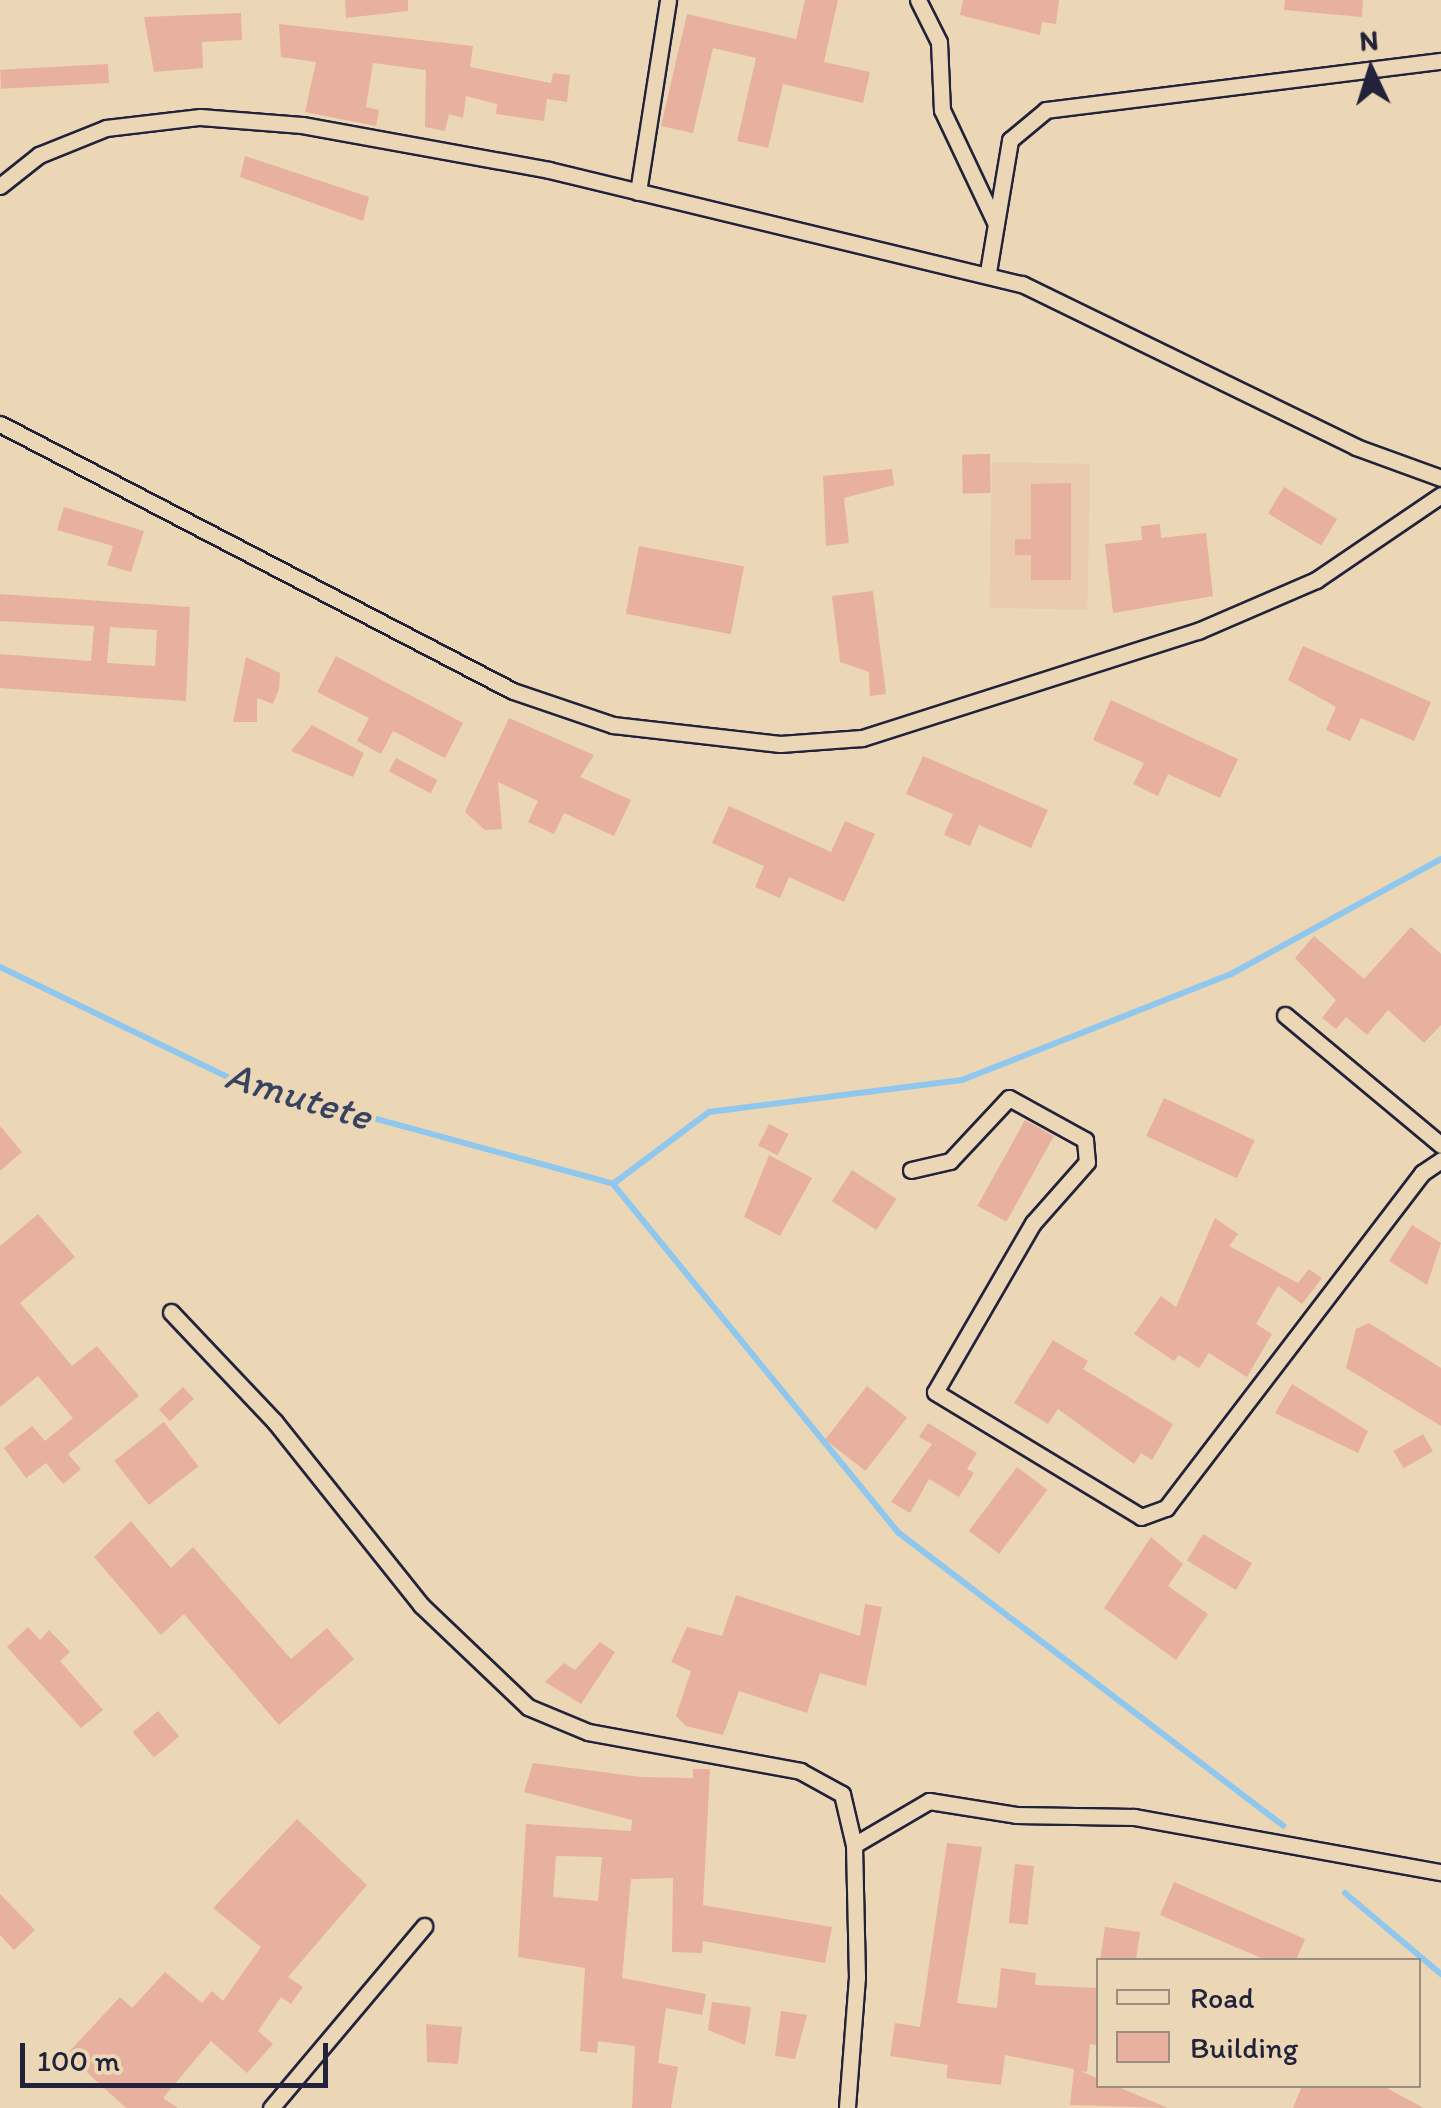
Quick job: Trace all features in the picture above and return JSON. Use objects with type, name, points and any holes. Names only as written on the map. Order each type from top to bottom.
[{"type":"street","points":[[638,192],[668,0]]},
{"type":"street","points":[[918,0],[939,42],[942,110],[996,224]]},
{"type":"street","points":[[988,272],[1010,140],[1046,110],[1441,61]]},
{"type":"street","points":[[0,186],[39,155],[106,128],[200,117],[432,146],[988,272],[1441,478]]},
{"type":"street","points":[[0,424],[513,690],[613,725],[734,742],[862,738],[1198,631],[1316,580],[1441,495]]},
{"type":"street","points":[[1284,1015],[1441,1145]]},
{"type":"street","points":[[910,1170],[950,1162],[1008,1098],[1086,1140],[1087,1162],[1032,1222],[935,1392],[1141,1517],[1166,1508],[1422,1172],[1441,1160]]},
{"type":"street","points":[[171,1312],[275,1422],[421,1605],[528,1707],[588,1732],[800,1772],[842,1794],[854,1844],[847,2108]]},
{"type":"street","points":[[854,1844],[929,1800],[1016,1815],[1134,1818],[1441,1872]]},
{"type":"street","points":[[271,2108],[424,1926]]},
{"type":"shaded area","points":[[992,462],[1090,464],[1087,610],[989,608]]},
{"type":"building","points":[[345,0],[408,0],[408,11],[346,18]]},
{"type":"building","points":[[805,0],[838,0],[824,62],[870,72],[863,103],[783,84],[768,148],[737,141],[756,58],[713,48],[693,133],[661,126],[687,14],[796,39]]},
{"type":"building","points":[[963,0],[1059,0],[1056,24],[1042,22],[1040,35],[960,15]]},
{"type":"building","points":[[1285,0],[1363,0],[1362,17],[1284,10]]},
{"type":"building","points":[[241,13],[242,40],[202,42],[203,68],[154,72],[144,17]]},
{"type":"building","points":[[279,24],[473,46],[470,67],[551,83],[553,73],[570,75],[567,102],[547,99],[544,121],[496,114],[497,104],[466,96],[463,118],[449,114],[445,131],[425,127],[426,70],[373,63],[366,107],[379,110],[376,126],[305,112],[316,62],[281,57]]},
{"type":"building","points":[[108,64],[109,83],[1,89],[0,70]]},
{"type":"building","points":[[245,156],[369,197],[363,221],[240,177]]},
{"type":"building","points":[[962,454],[990,454],[991,493],[963,493]]},
{"type":"building","points":[[892,469],[894,485],[844,498],[849,543],[826,546],[823,476]]},
{"type":"building","points":[[1071,483],[1071,580],[1031,580],[1031,555],[1015,555],[1015,539],[1031,539],[1031,484]]},
{"type":"building","points":[[1284,487],[1337,519],[1321,546],[1268,514]]},
{"type":"building","points":[[64,507],[144,531],[131,572],[107,565],[113,546],[57,530]]},
{"type":"building","points":[[1160,524],[1161,538],[1206,533],[1213,596],[1113,613],[1105,544],[1142,540],[1141,526]]},
{"type":"building","points":[[639,546],[744,566],[731,634],[626,614]]},
{"type":"building","points":[[873,591],[886,694],[870,696],[869,672],[840,662],[832,596]]},
{"type":"building","points":[[0,594],[190,607],[186,701],[0,688],[0,654],[91,661],[94,626],[0,621]],"holes":[[[110,627],[157,630],[155,666],[107,663]]]},
{"type":"building","points":[[1303,646],[1431,702],[1414,741],[1361,718],[1350,741],[1326,730],[1336,707],[1288,680]]},
{"type":"building","points":[[336,656],[463,723],[445,758],[393,731],[381,754],[357,741],[369,718],[317,692]]},
{"type":"building","points":[[246,657],[280,673],[279,689],[273,704],[257,698],[257,722],[233,722]]},
{"type":"building","points":[[1111,700],[1238,759],[1220,798],[1168,774],[1158,796],[1133,784],[1144,763],[1093,740]]},
{"type":"building","points":[[509,718],[594,755],[580,777],[631,800],[614,836],[564,813],[554,834],[528,822],[538,801],[498,782],[502,829],[485,830],[465,812]]},
{"type":"building","points":[[312,725],[364,753],[353,777],[291,751]]},
{"type":"building","points":[[923,756],[1048,810],[1031,848],[979,825],[970,846],[944,835],[953,814],[906,794]]},
{"type":"building","points":[[396,758],[437,780],[430,793],[389,771]]},
{"type":"building","points":[[729,806],[831,852],[845,821],[875,834],[844,902],[789,877],[780,898],[755,887],[764,866],[712,843]]},
{"type":"building","points":[[1411,927],[1441,954],[1441,1025],[1424,1043],[1388,1010],[1367,1035],[1346,1017],[1336,1029],[1322,1018],[1336,1000],[1295,958],[1314,936],[1364,979]]},
{"type":"building","points":[[1164,1098],[1255,1140],[1237,1178],[1146,1136]]},
{"type":"building","points":[[1025,1120],[1054,1136],[1006,1222],[977,1206]]},
{"type":"building","points":[[769,1124],[789,1134],[778,1155],[758,1145]]},
{"type":"building","points":[[0,1126],[22,1152],[0,1171]]},
{"type":"building","points":[[769,1155],[812,1178],[780,1236],[744,1217]]},
{"type":"building","points":[[852,1170],[896,1199],[876,1230],[832,1201]]},
{"type":"building","points":[[38,1214],[75,1257],[20,1303],[72,1366],[97,1346],[139,1396],[68,1454],[81,1469],[63,1484],[46,1463],[26,1478],[4,1448],[32,1426],[45,1441],[73,1418],[38,1376],[0,1407],[0,1246]]},
{"type":"building","points":[[1215,1218],[1238,1234],[1229,1246],[1298,1283],[1309,1269],[1322,1278],[1302,1304],[1278,1286],[1256,1324],[1272,1334],[1247,1377],[1209,1353],[1199,1368],[1179,1355],[1174,1361],[1134,1334],[1161,1296],[1176,1307]]},
{"type":"building","points":[[1412,1225],[1441,1243],[1427,1285],[1389,1261]]},
{"type":"building","points":[[1369,1323],[1441,1368],[1441,1426],[1346,1368],[1356,1329]]},
{"type":"building","points":[[1053,1340],[1088,1361],[1083,1369],[1173,1424],[1152,1460],[1141,1453],[1134,1464],[1058,1409],[1048,1424],[1014,1403]]},
{"type":"building","points":[[1292,1384],[1368,1431],[1358,1453],[1275,1413]]},
{"type":"building","points":[[867,1386],[907,1417],[865,1471],[825,1440]]},
{"type":"building","points":[[183,1387],[194,1399],[170,1421],[159,1410]]},
{"type":"building","points":[[164,1422],[198,1466],[149,1505],[114,1461]]},
{"type":"building","points":[[928,1423],[977,1453],[967,1469],[974,1473],[959,1497],[929,1479],[910,1513],[891,1502],[932,1444],[919,1437]]},
{"type":"building","points":[[1423,1434],[1433,1451],[1404,1468],[1394,1451]]},
{"type":"building","points":[[1017,1467],[1047,1490],[999,1554],[969,1531]]},
{"type":"building","points":[[131,1521],[171,1568],[193,1547],[291,1659],[327,1628],[354,1659],[279,1725],[184,1614],[161,1635],[94,1557]]},
{"type":"building","points":[[1203,1534],[1252,1563],[1236,1590],[1187,1561]]},
{"type":"building","points":[[1151,1537],[1183,1564],[1168,1586],[1208,1614],[1176,1660],[1104,1608]]},
{"type":"building","points":[[736,1595],[860,1636],[865,1604],[882,1607],[866,1686],[820,1673],[807,1713],[739,1691],[723,1735],[686,1726],[676,1716],[691,1671],[671,1662],[687,1627],[722,1636]]},
{"type":"building","points":[[28,1627],[40,1640],[49,1630],[70,1652],[60,1661],[103,1710],[81,1728],[7,1647]]},
{"type":"building","points":[[600,1642],[615,1652],[581,1704],[545,1682],[564,1663],[575,1670]]},
{"type":"building","points":[[158,1711],[179,1736],[154,1757],[133,1732]]},
{"type":"building","points":[[533,1763],[641,1777],[693,1778],[693,1769],[710,1769],[703,1905],[832,1927],[825,1963],[703,1941],[702,1953],[672,1952],[673,1878],[631,1879],[622,1978],[706,1994],[702,2015],[666,2008],[658,2063],[678,2067],[671,2108],[632,2108],[635,2046],[598,2041],[597,2053],[580,2051],[585,1968],[518,1957],[526,1824],[631,1831],[632,1820],[524,1792]],"holes":[[[556,1856],[602,1857],[598,1901],[553,1897]]]},
{"type":"building","points":[[297,1819],[367,1885],[288,1977],[303,1987],[291,2004],[281,1997],[258,2031],[273,2044],[247,2073],[211,2041],[163,2098],[178,2108],[126,2108],[67,2054],[120,1997],[132,2008],[165,1972],[202,2003],[212,1991],[223,2001],[261,1947],[213,1908]]},
{"type":"building","points":[[947,1843],[982,1847],[957,2003],[997,2008],[1001,1968],[1036,1973],[1035,1985],[1096,1988],[1096,2045],[1090,2044],[1087,2072],[1080,2071],[1096,2078],[1096,2088],[1120,2088],[1168,2108],[1070,2105],[1074,2069],[1005,2055],[1001,2085],[946,2078],[948,2065],[890,2056],[895,2023],[920,2027]]},
{"type":"building","points":[[1015,1864],[1034,1866],[1028,1925],[1009,1923]]},
{"type":"building","points":[[1174,1882],[1305,1939],[1297,1958],[1261,1958],[1160,1915]]},
{"type":"building","points":[[0,1894],[35,1930],[14,1950],[0,1935]]},
{"type":"building","points":[[1105,1927],[1140,1932],[1136,1958],[1100,1958]]},
{"type":"building","points":[[712,2002],[751,2007],[745,2045],[708,2030]]},
{"type":"building","points":[[781,2011],[807,2015],[795,2059],[775,2056]]},
{"type":"building","points":[[426,2024],[462,2027],[458,2064],[427,2062]]},
{"type":"building","points":[[1301,2088],[1387,2088],[1424,2108],[1293,2108]]},
{"type":"waterway","points":[[613,1184],[709,1112],[962,1080],[1231,974],[1441,859]]},
{"type":"waterway","name":"Amutete","points":[[0,967],[234,1080],[613,1184]]},
{"type":"waterway","points":[[613,1184],[899,1533],[1283,1826]]},
{"type":"waterway","points":[[1345,1893],[1441,1974]]}]
